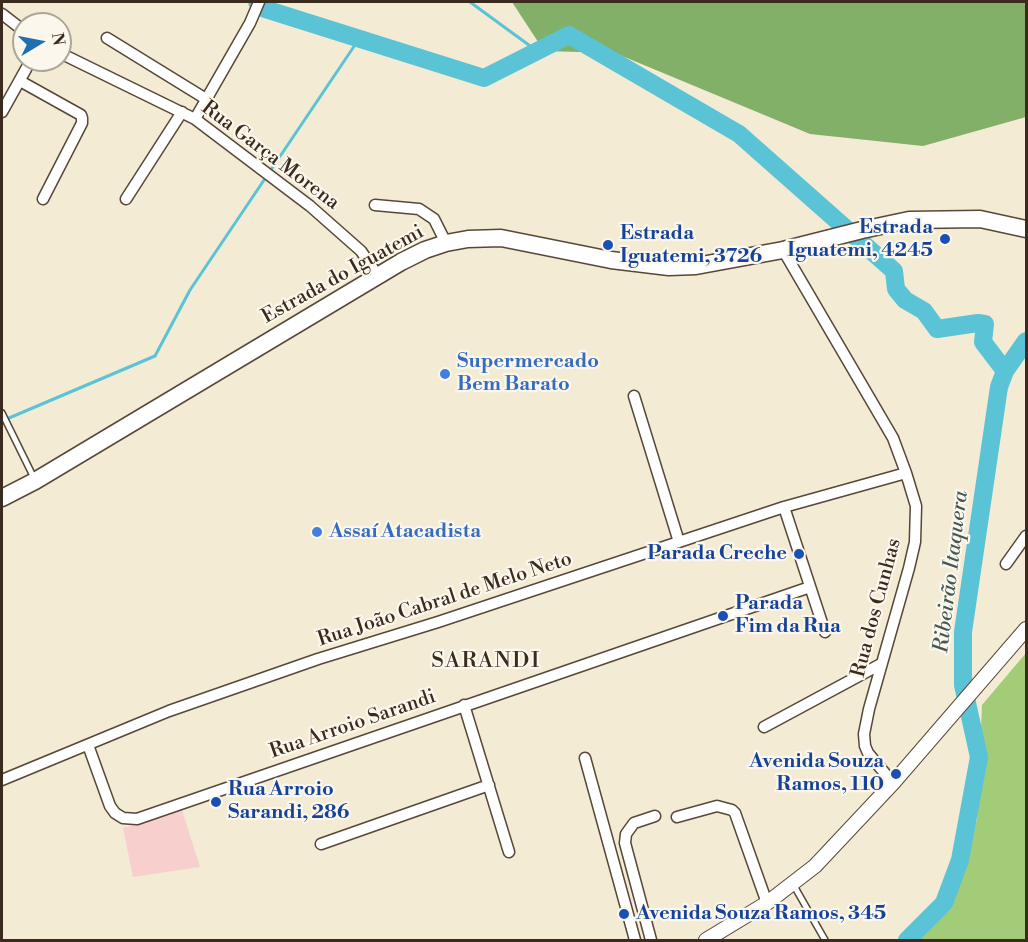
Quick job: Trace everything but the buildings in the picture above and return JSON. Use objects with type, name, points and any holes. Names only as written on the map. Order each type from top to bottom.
[{"type":"main road","name":"Estrada do Iguatemi","points":[[2,498],[36,481],[378,276],[425,250],[446,243],[468,238],[501,238],[611,260],[669,267],[696,266],[783,250],[909,220],[980,219],[1026,229]]},
{"type":"street","points":[[195,119],[250,23],[259,2]]},
{"type":"street","points":[[107,38],[206,99]]},
{"type":"street","name":"Rua Garça Morena","points":[[72,59],[195,119],[310,206],[361,251],[378,276]]},
{"type":"street","points":[[2,112],[25,72]]},
{"type":"street","points":[[21,81],[81,115],[82,118],[82,123],[43,199]]},
{"type":"street","points":[[126,199],[182,112]]},
{"type":"street","points":[[375,205],[419,209],[434,219],[446,243]]},
{"type":"street","name":"Rua dos Cunhas","points":[[783,250],[888,430],[906,473],[916,506],[915,542],[902,597],[869,708],[864,740],[868,753],[893,783]]},
{"type":"street","points":[[634,396],[679,542]]},
{"type":"street","name":"Rua João Cabral de Melo Neto","points":[[2,780],[169,711],[318,659],[438,622],[784,507],[906,473]]},
{"type":"street","points":[[784,507],[825,632]]},
{"type":"street","points":[[1006,564],[1026,536]]},
{"type":"street","name":"Rua Arroio Sarandi","points":[[88,745],[110,806],[123,818],[137,819],[810,586]]},
{"type":"street","points":[[706,940],[794,884],[841,841],[1026,629]]},
{"type":"street","points":[[764,727],[881,664]]},
{"type":"street","points":[[464,705],[509,852]]},
{"type":"street","points":[[585,758],[635,940]]},
{"type":"street","points":[[321,844],[489,785]]},
{"type":"street","points":[[676,817],[717,806],[732,810],[766,903]]},
{"type":"street","points":[[651,940],[625,843],[626,834],[634,823],[655,816]]},
{"type":"lane","points":[[2,413],[36,481]]},
{"type":"lane","points":[[794,884],[825,940]]},
{"type":"shaded area","points":[[182,810],[200,867],[133,877],[123,828]]},
{"type":"green space","points":[[512,2],[1026,2],[1026,117],[923,146],[810,134],[615,53],[544,51]]},
{"type":"green space","points":[[1026,653],[1026,940],[917,940],[954,900],[977,819],[982,705]]},
{"type":"waterway","points":[[257,2],[265,9],[484,78],[569,35],[739,134],[894,271],[896,289],[905,300],[924,311],[937,329],[985,324],[983,342],[1005,371]]},
{"type":"waterway","points":[[470,2],[537,51]]},
{"type":"waterway","points":[[2,421],[155,356],[190,290],[359,39]]},
{"type":"waterway","name":"Ribeirão Itaquera","points":[[907,940],[944,903],[960,860],[979,757],[963,685],[963,632],[999,387],[1005,371],[1026,341]]},
{"type":"place","name":"Estrada Iguatemi, 4245","points":[[945,239]]},
{"type":"place","name":"Estrada Iguatemi, 3726","points":[[608,245]]},
{"type":"place","name":"Supermercado Bem Barato","points":[[445,374]]},
{"type":"place","name":"Assaí Atacadista","points":[[317,532]]},
{"type":"place","name":"Parada Creche","points":[[799,554]]},
{"type":"place","name":"Parada Fim da Rua","points":[[723,616]]},
{"type":"place","name":"Avenida Souza Ramos, 110","points":[[896,774]]},
{"type":"place","name":"Rua Arroio Sarandi, 286","points":[[216,802]]},
{"type":"place","name":"Avenida Souza Ramos, 345","points":[[624,914]]},
{"type":"district","name":"SARANDI","points":[[486,662]]}]
